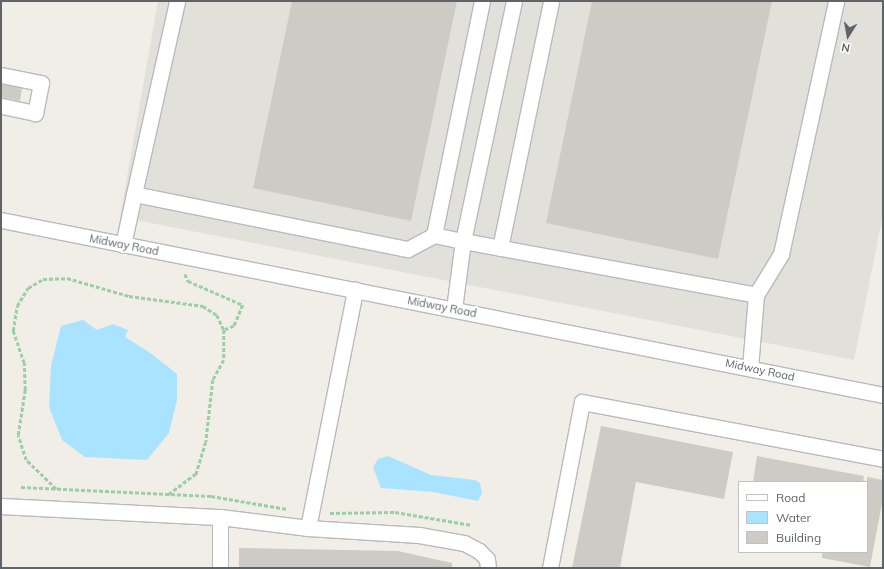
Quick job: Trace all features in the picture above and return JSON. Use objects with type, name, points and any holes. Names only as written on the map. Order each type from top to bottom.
[{"type":"street","points":[[123,245],[177,1]]},
{"type":"street","points":[[434,235],[482,1]]},
{"type":"street","points":[[454,309],[462,241],[514,1]]},
{"type":"street","points":[[500,248],[551,1]]},
{"type":"street","points":[[750,368],[756,295],[780,254],[836,1]]},
{"type":"street","points":[[1,75],[41,83],[35,113],[1,106]]},
{"type":"street","points":[[134,194],[408,249],[434,235],[756,295]]},
{"type":"street","name":"Midway Road","points":[[5,218],[123,245],[454,309],[883,395]]},
{"type":"street","points":[[310,521],[355,290]]},
{"type":"street","points":[[550,568],[582,402],[883,459]]},
{"type":"street","points":[[1,506],[310,521],[419,535],[464,543],[479,550],[487,560],[488,568]]},
{"type":"street","points":[[220,517],[220,568]]},
{"type":"path","points":[[186,274],[188,280],[243,305],[234,326],[224,330]]},
{"type":"path","points":[[56,488],[26,460],[18,435],[26,390],[24,363],[13,330],[17,306],[28,288],[43,279],[67,278],[128,296],[203,306],[217,315],[224,330],[224,360],[213,380],[206,442],[196,474],[169,494]]},
{"type":"path","points":[[21,487],[211,496],[310,521],[395,512],[472,525]]},
{"type":"shaded area","points":[[158,1],[883,1],[883,214],[854,360],[120,217]]},
{"type":"water","points":[[83,320],[97,330],[113,324],[128,330],[125,337],[149,352],[177,374],[177,400],[169,433],[147,460],[85,457],[62,440],[49,407],[51,366],[61,326]]},
{"type":"water","points":[[388,456],[431,475],[475,480],[480,483],[482,493],[478,501],[433,492],[381,488],[373,467],[378,459]]},
{"type":"building","points":[[292,1],[457,1],[411,221],[253,188]]},
{"type":"building","points":[[592,1],[772,1],[718,259],[546,223]]},
{"type":"building","points":[[1,84],[22,88],[20,101],[1,97]]},
{"type":"building","points":[[601,426],[733,452],[724,499],[636,482],[620,568],[572,568]]},
{"type":"building","points":[[757,456],[864,476],[863,481],[753,481]]},
{"type":"building","points":[[867,477],[883,480],[883,498],[870,567],[822,558],[822,553],[868,553]]},
{"type":"building","points":[[239,548],[398,551],[452,563],[452,568],[239,568]]}]
